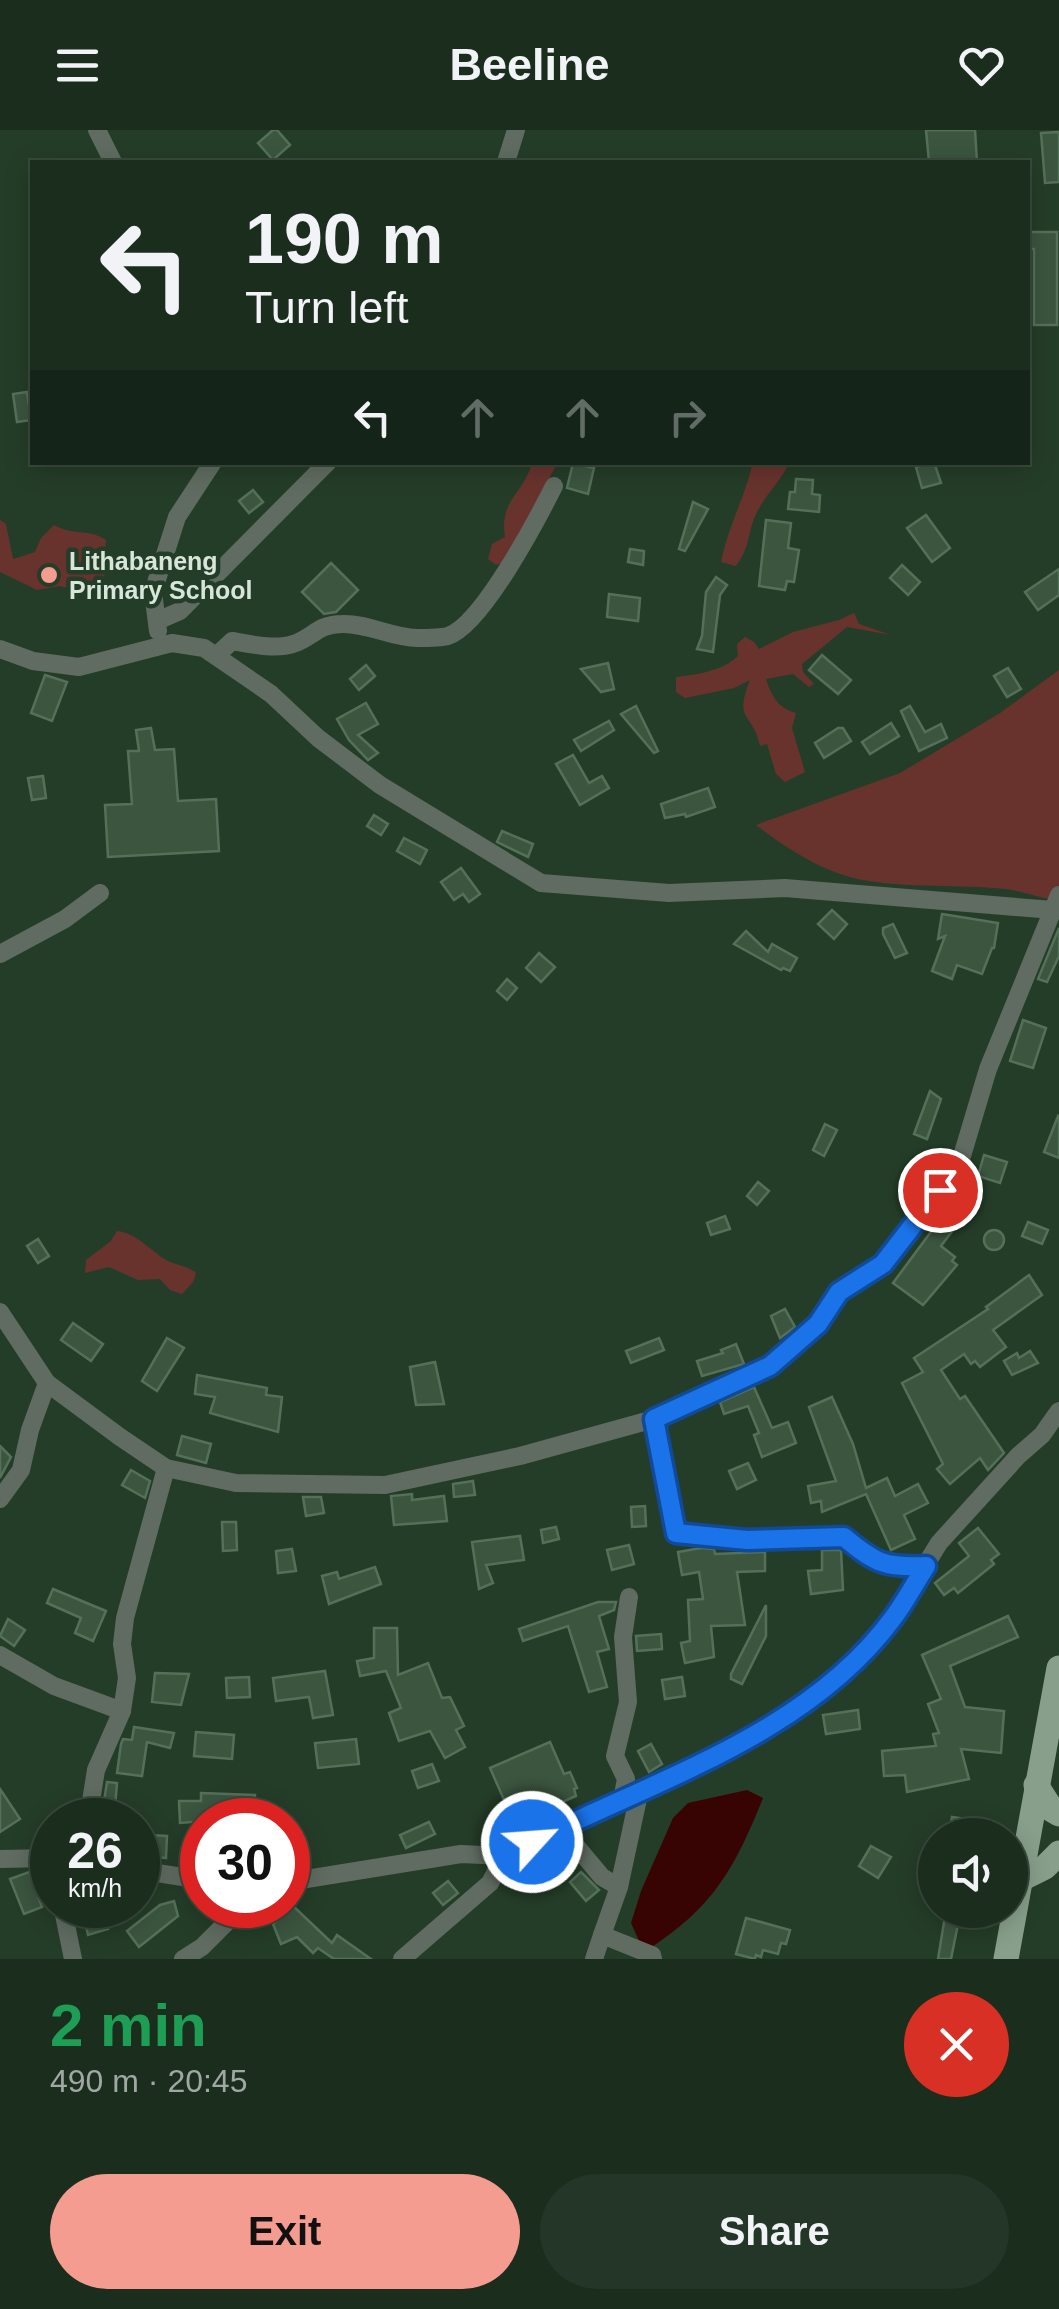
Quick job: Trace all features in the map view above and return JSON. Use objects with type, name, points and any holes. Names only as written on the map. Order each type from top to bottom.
[{"type":"main road","points":[[1028,1828],[1059,1668]]},
{"type":"main road","points":[[1036,1785],[1059,1814]]},
{"type":"main road","points":[[1029,1822],[1059,1831]]},
{"type":"main road","points":[[1028,1876],[1059,1853]]},
{"type":"main road","points":[[1006,1959],[1011,1928]]},
{"type":"street","points":[[98,130],[112,160]]},
{"type":"street","points":[[507,160],[516,130]]},
{"type":"street","points":[[160,646],[153,592],[177,517],[211,465]]},
{"type":"street","points":[[157,621],[180,611],[325,465]]},
{"type":"street","points":[[216,656],[232,641],[293,644],[322,626],[346,623],[414,638],[449,636],[506,573],[554,486]]},
{"type":"street","points":[[0,649],[32,661],[79,667],[172,643],[204,648],[272,694],[318,738],[380,786],[542,883],[669,893],[784,888],[1056,902],[988,1069],[959,1166],[894,1250],[883,1264],[839,1292],[818,1324],[770,1366],[654,1419],[520,1456],[385,1485],[236,1483],[166,1468],[46,1384],[0,1312]]},
{"type":"street","points":[[0,954],[65,919],[100,893]]},
{"type":"street","points":[[0,1498],[21,1470],[46,1384]]},
{"type":"street","points":[[310,1878],[461,1854],[504,1856],[719,1755],[805,1704],[869,1646],[893,1618],[940,1543],[1018,1456],[1042,1436],[1059,1411]]},
{"type":"street","points":[[654,1419],[676,1533],[747,1540],[844,1537],[873,1562],[896,1568],[926,1566]]},
{"type":"street","points":[[92,1798],[96,1770],[122,1711],[127,1678],[122,1644],[126,1618],[166,1468]]},
{"type":"street","points":[[594,1959],[619,1888],[631,1797],[615,1756],[628,1702],[623,1636],[629,1597]]},
{"type":"street","points":[[0,1655],[54,1686],[122,1711]]},
{"type":"street","points":[[560,1828],[602,1877],[619,1888]]},
{"type":"street","points":[[407,1958],[490,1884],[504,1856]]},
{"type":"street","points":[[0,1860],[30,1859]]},
{"type":"street","points":[[66,1928],[72,1959]]},
{"type":"street","points":[[183,1959],[204,1953],[225,1928]]},
{"type":"street","points":[[602,1935],[652,1955],[653,1959]]},
{"type":"shaded area","points":[[531,465],[557,465],[550,476],[550,493],[514,560],[496,565],[488,559],[492,544],[505,537],[505,514]]},
{"type":"shaded area","points":[[752,465],[788,465],[757,512],[736,566],[721,562]]},
{"type":"shaded area","points":[[0,520],[6,524],[13,559],[35,552],[41,538],[54,525],[106,540],[104,584],[84,592],[60,586],[37,590],[0,572]]},
{"type":"shaded area","points":[[854,613],[859,624],[891,635],[847,627],[802,664],[803,672],[814,684],[809,687],[793,674],[766,679],[776,701],[796,713],[792,728],[805,772],[785,782],[776,774],[767,744],[760,746],[744,711],[750,680],[734,688],[685,698],[676,692],[676,677],[725,665],[738,656],[737,644],[745,637],[759,649],[793,632]]},
{"type":"shaded area","points":[[1059,670],[1059,900],[1006,889],[858,879],[804,858],[756,825],[900,773],[1000,713]]},
{"type":"shaded area","points":[[117,1231],[136,1238],[166,1260],[193,1270],[193,1282],[182,1294],[170,1290],[160,1279],[138,1280],[109,1267],[85,1273],[86,1260],[111,1241]]},
{"type":"shaded area","points":[[747,1790],[763,1798],[721,1882],[674,1931],[653,1946],[640,1943],[631,1923],[673,1818],[688,1803]]},
{"type":"building","points":[[273,130],[290,145],[273,160],[258,143]]},
{"type":"building","points":[[926,130],[975,130],[977,160],[929,160]]},
{"type":"building","points":[[1059,132],[1059,182],[1045,183],[1041,133]]},
{"type":"building","points":[[1030,232],[1057,232],[1057,325],[1034,325],[1034,249],[1030,249]]},
{"type":"building","points":[[27,392],[30,420],[17,422],[13,394]]},
{"type":"building","points":[[573,465],[594,468],[588,494],[567,488]]},
{"type":"building","points":[[935,465],[941,483],[922,488],[916,467]]},
{"type":"building","points":[[796,479],[813,480],[812,494],[820,495],[819,512],[788,509]]},
{"type":"building","points":[[253,490],[263,502],[249,513],[239,501]]},
{"type":"building","points":[[693,502],[708,509],[685,551],[679,549]]},
{"type":"building","points":[[926,515],[950,548],[932,562],[907,528]]},
{"type":"building","points":[[766,520],[791,523],[788,548],[799,550],[794,582],[787,581],[785,590],[759,586]]},
{"type":"building","points":[[630,549],[644,551],[643,565],[628,562]]},
{"type":"building","points":[[331,563],[358,590],[336,612],[324,614],[302,592]]},
{"type":"building","points":[[902,565],[920,582],[908,595],[890,578]]},
{"type":"building","points":[[1059,569],[1059,595],[1038,610],[1025,592]]},
{"type":"building","points":[[716,577],[727,585],[720,595],[713,652],[697,649],[706,592]]},
{"type":"building","points":[[609,594],[640,598],[638,621],[607,617]]},
{"type":"building","points":[[822,655],[851,680],[838,694],[809,670]]},
{"type":"building","points":[[608,663],[614,689],[601,692],[581,669]]},
{"type":"building","points":[[366,665],[375,676],[359,690],[350,679]]},
{"type":"building","points":[[1008,668],[1021,689],[1007,697],[994,676]]},
{"type":"building","points":[[45,675],[67,682],[52,721],[31,713]]},
{"type":"building","points":[[366,703],[378,724],[358,735],[378,753],[368,760],[349,740],[337,719]]},
{"type":"building","points":[[636,706],[658,751],[654,753],[621,714]]},
{"type":"building","points":[[910,706],[925,732],[941,724],[947,738],[919,751],[901,711]]},
{"type":"building","points":[[609,721],[614,730],[581,751],[574,740]]},
{"type":"building","points":[[891,723],[899,736],[870,754],[862,742]]},
{"type":"building","points":[[151,728],[155,750],[174,749],[178,801],[216,799],[219,851],[108,857],[105,805],[132,804],[128,751],[139,751],[136,730]]},
{"type":"building","points":[[843,728],[851,741],[824,758],[815,743]]},
{"type":"building","points":[[573,755],[589,783],[602,776],[609,788],[580,805],[556,764]]},
{"type":"building","points":[[43,776],[46,798],[32,800],[28,778]]},
{"type":"building","points":[[708,788],[715,807],[686,817],[685,814],[665,818],[661,804]]},
{"type":"building","points":[[374,815],[388,824],[381,835],[367,826]]},
{"type":"building","points":[[502,831],[533,844],[528,857],[497,842]]},
{"type":"building","points":[[404,838],[427,850],[420,864],[397,851]]},
{"type":"building","points":[[461,868],[480,894],[469,902],[463,894],[454,900],[441,882]]},
{"type":"building","points":[[832,910],[847,924],[834,939],[818,924]]},
{"type":"building","points":[[942,914],[998,923],[994,948],[982,974],[957,965],[952,979],[932,971],[945,936],[938,939]]},
{"type":"building","points":[[893,924],[907,953],[895,958],[883,934],[883,928]]},
{"type":"building","points":[[1059,928],[1059,956],[1047,982],[1038,979]]},
{"type":"building","points":[[746,931],[768,952],[772,944],[797,958],[790,971],[781,970],[734,944]]},
{"type":"building","points":[[539,953],[555,967],[541,982],[526,968]]},
{"type":"building","points":[[507,979],[517,988],[507,1000],[497,991]]},
{"type":"building","points":[[1023,1020],[1046,1028],[1033,1068],[1010,1061]]},
{"type":"building","points":[[930,1091],[941,1099],[927,1139],[914,1134]]},
{"type":"building","points":[[1059,1117],[1059,1158],[1044,1152]]},
{"type":"building","points":[[825,1124],[837,1130],[824,1156],[813,1150]]},
{"type":"building","points":[[984,1155],[1007,1162],[1000,1183],[978,1176]]},
{"type":"building","points":[[758,1182],[769,1191],[757,1205],[747,1196]]},
{"type":"building","points":[[725,1216],[730,1229],[711,1235],[707,1223]]},
{"type":"building","points":[[942,1217],[956,1226],[941,1246],[955,1257],[952,1261],[957,1265],[923,1305],[893,1283]]},
{"type":"building","points":[[1028,1222],[1048,1230],[1042,1244],[1022,1236]]},
{"type":"building","points":[[994,1230],[1004,1240],[994,1250],[984,1240]]},
{"type":"building","points":[[38,1239],[49,1256],[38,1263],[27,1246]]},
{"type":"building","points":[[1029,1275],[1042,1295],[993,1330],[1006,1347],[980,1367],[975,1361],[971,1364],[964,1354],[941,1370],[960,1399],[965,1396],[1004,1453],[988,1470],[980,1458],[950,1484],[937,1469],[943,1464],[902,1383],[923,1372],[914,1358],[988,1309]]},
{"type":"building","points":[[785,1309],[795,1327],[780,1338],[771,1316]]},
{"type":"building","points":[[73,1323],[103,1344],[91,1361],[61,1340]]},
{"type":"building","points":[[167,1338],[184,1348],[157,1391],[142,1381]]},
{"type":"building","points":[[659,1338],[664,1350],[631,1363],[626,1351]]},
{"type":"building","points":[[736,1344],[744,1364],[702,1376],[697,1361],[723,1353],[721,1350]]},
{"type":"building","points":[[1030,1351],[1038,1363],[1012,1375],[1004,1361]]},
{"type":"building","points":[[435,1362],[444,1404],[416,1405],[410,1367]]},
{"type":"building","points":[[197,1375],[267,1388],[266,1395],[282,1397],[278,1432],[210,1413],[215,1397],[195,1394]]},
{"type":"building","points":[[754,1387],[772,1428],[788,1422],[796,1443],[762,1457],[754,1435],[759,1433],[748,1406],[724,1414],[720,1402]]},
{"type":"building","points":[[832,1397],[853,1444],[866,1488],[887,1478],[895,1496],[918,1484],[928,1503],[904,1515],[915,1539],[891,1550],[866,1494],[822,1512],[821,1501],[811,1503],[808,1486],[836,1481],[809,1407]]},
{"type":"building","points":[[182,1436],[211,1444],[206,1463],[177,1455]]},
{"type":"building","points":[[0,1446],[11,1457],[0,1478]]},
{"type":"building","points":[[748,1463],[756,1480],[737,1489],[729,1471]]},
{"type":"building","points":[[131,1470],[150,1481],[145,1498],[122,1485]]},
{"type":"building","points":[[473,1481],[475,1495],[454,1497],[453,1484]]},
{"type":"building","points":[[412,1494],[412,1500],[444,1496],[447,1521],[394,1525],[391,1496]]},
{"type":"building","points":[[303,1497],[321,1497],[324,1513],[306,1516]]},
{"type":"building","points":[[645,1506],[646,1526],[632,1527],[631,1507]]},
{"type":"building","points":[[222,1522],[236,1522],[237,1550],[223,1551]]},
{"type":"building","points":[[556,1527],[559,1539],[543,1543],[541,1530]]},
{"type":"building","points":[[978,1528],[999,1554],[991,1560],[994,1564],[958,1593],[954,1588],[944,1595],[935,1583],[969,1556],[959,1543]]},
{"type":"building","points":[[520,1536],[524,1560],[486,1565],[493,1583],[479,1589],[472,1542]]},
{"type":"building","points":[[629,1545],[634,1564],[612,1570],[607,1550]]},
{"type":"building","points":[[292,1549],[296,1571],[278,1573],[276,1551]]},
{"type":"building","points":[[714,1549],[715,1554],[765,1552],[765,1571],[737,1572],[745,1625],[711,1626],[714,1657],[685,1663],[681,1643],[690,1641],[688,1600],[703,1599],[699,1572],[682,1575],[678,1552]]},
{"type":"building","points":[[822,1550],[841,1550],[843,1590],[811,1594],[808,1571],[822,1570]]},
{"type":"building","points":[[375,1567],[381,1584],[329,1604],[322,1576],[337,1572],[339,1579]]},
{"type":"building","points":[[53,1589],[106,1611],[93,1641],[75,1633],[81,1618],[47,1603]]},
{"type":"building","points":[[598,1602],[616,1602],[614,1610],[599,1616],[609,1649],[597,1652],[607,1687],[589,1692],[568,1626],[523,1641],[519,1629]]},
{"type":"building","points":[[766,1605],[766,1636],[742,1684],[731,1679],[731,1674]]},
{"type":"building","points":[[1008,1616],[1018,1637],[950,1666],[965,1707],[1004,1711],[1001,1753],[961,1749],[969,1779],[907,1792],[905,1775],[884,1776],[882,1751],[936,1746],[933,1734],[939,1733],[928,1704],[941,1699],[922,1655]]},
{"type":"building","points":[[8,1619],[25,1630],[14,1646],[0,1636]]},
{"type":"building","points":[[374,1628],[397,1628],[398,1675],[428,1663],[442,1698],[450,1697],[464,1726],[456,1730],[465,1747],[445,1758],[430,1731],[399,1741],[389,1713],[401,1708],[386,1671],[360,1676],[357,1661],[374,1658]]},
{"type":"building","points":[[661,1634],[662,1649],[637,1651],[636,1636]]},
{"type":"building","points":[[325,1671],[333,1715],[313,1718],[309,1697],[276,1701],[273,1678]]},
{"type":"building","points":[[155,1673],[189,1674],[181,1705],[152,1702]]},
{"type":"building","points":[[249,1677],[250,1697],[227,1698],[226,1678]]},
{"type":"building","points":[[682,1677],[685,1696],[665,1699],[662,1680]]},
{"type":"building","points":[[858,1710],[860,1729],[826,1734],[823,1715]]},
{"type":"building","points":[[134,1727],[174,1733],[170,1748],[147,1742],[142,1776],[117,1773],[121,1744],[123,1739],[132,1740]]},
{"type":"building","points":[[196,1732],[234,1735],[232,1759],[194,1756]]},
{"type":"building","points":[[356,1739],[359,1764],[318,1768],[315,1743]]},
{"type":"building","points":[[550,1742],[564,1774],[570,1772],[576,1796],[517,1822],[490,1768]]},
{"type":"building","points":[[651,1744],[662,1764],[649,1772],[638,1751]]},
{"type":"building","points":[[432,1764],[439,1781],[418,1788],[412,1771]]},
{"type":"building","points":[[107,1782],[117,1783],[116,1798],[104,1798]]},
{"type":"building","points":[[0,1789],[20,1819],[0,1832]]},
{"type":"building","points":[[201,1793],[255,1795],[255,1798],[201,1798]]},
{"type":"building","points":[[429,1822],[435,1834],[406,1848],[400,1835]]},
{"type":"building","points":[[160,1836],[167,1836],[166,1858],[160,1857]]},
{"type":"building","points":[[871,1846],[891,1857],[878,1878],[859,1866]]},
{"type":"building","points":[[556,1847],[570,1874],[536,1892],[521,1865]]},
{"type":"building","points":[[29,1872],[30,1912],[24,1914],[10,1879]]},
{"type":"building","points":[[581,1872],[599,1890],[586,1901],[570,1882]]},
{"type":"building","points":[[448,1881],[458,1893],[443,1905],[433,1893]]},
{"type":"building","points":[[174,1901],[178,1916],[139,1947],[127,1931],[160,1928],[160,1905]]},
{"type":"building","points":[[746,1918],[790,1930],[778,1954],[763,1950],[761,1957],[756,1955],[755,1959],[736,1954]]},
{"type":"building","points":[[310,1922],[332,1943],[337,1935],[371,1959],[334,1959],[318,1948],[313,1953],[297,1937],[281,1944],[275,1928],[310,1928]]},
{"type":"building","points":[[86,1928],[108,1928],[108,1929],[88,1935]]},
{"type":"building","points":[[943,1928],[957,1928],[951,1959],[938,1959]]},
{"type":"place","name":"Lithabaneng Primary School","points":[[49,575]]},
{"type":"route","points":[[532,1842],[688,1771],[805,1704],[869,1646],[893,1618],[926,1566],[896,1568],[873,1562],[844,1537],[747,1540],[676,1533],[654,1419],[770,1366],[818,1324],[839,1292],[883,1264],[940,1190]]}]
